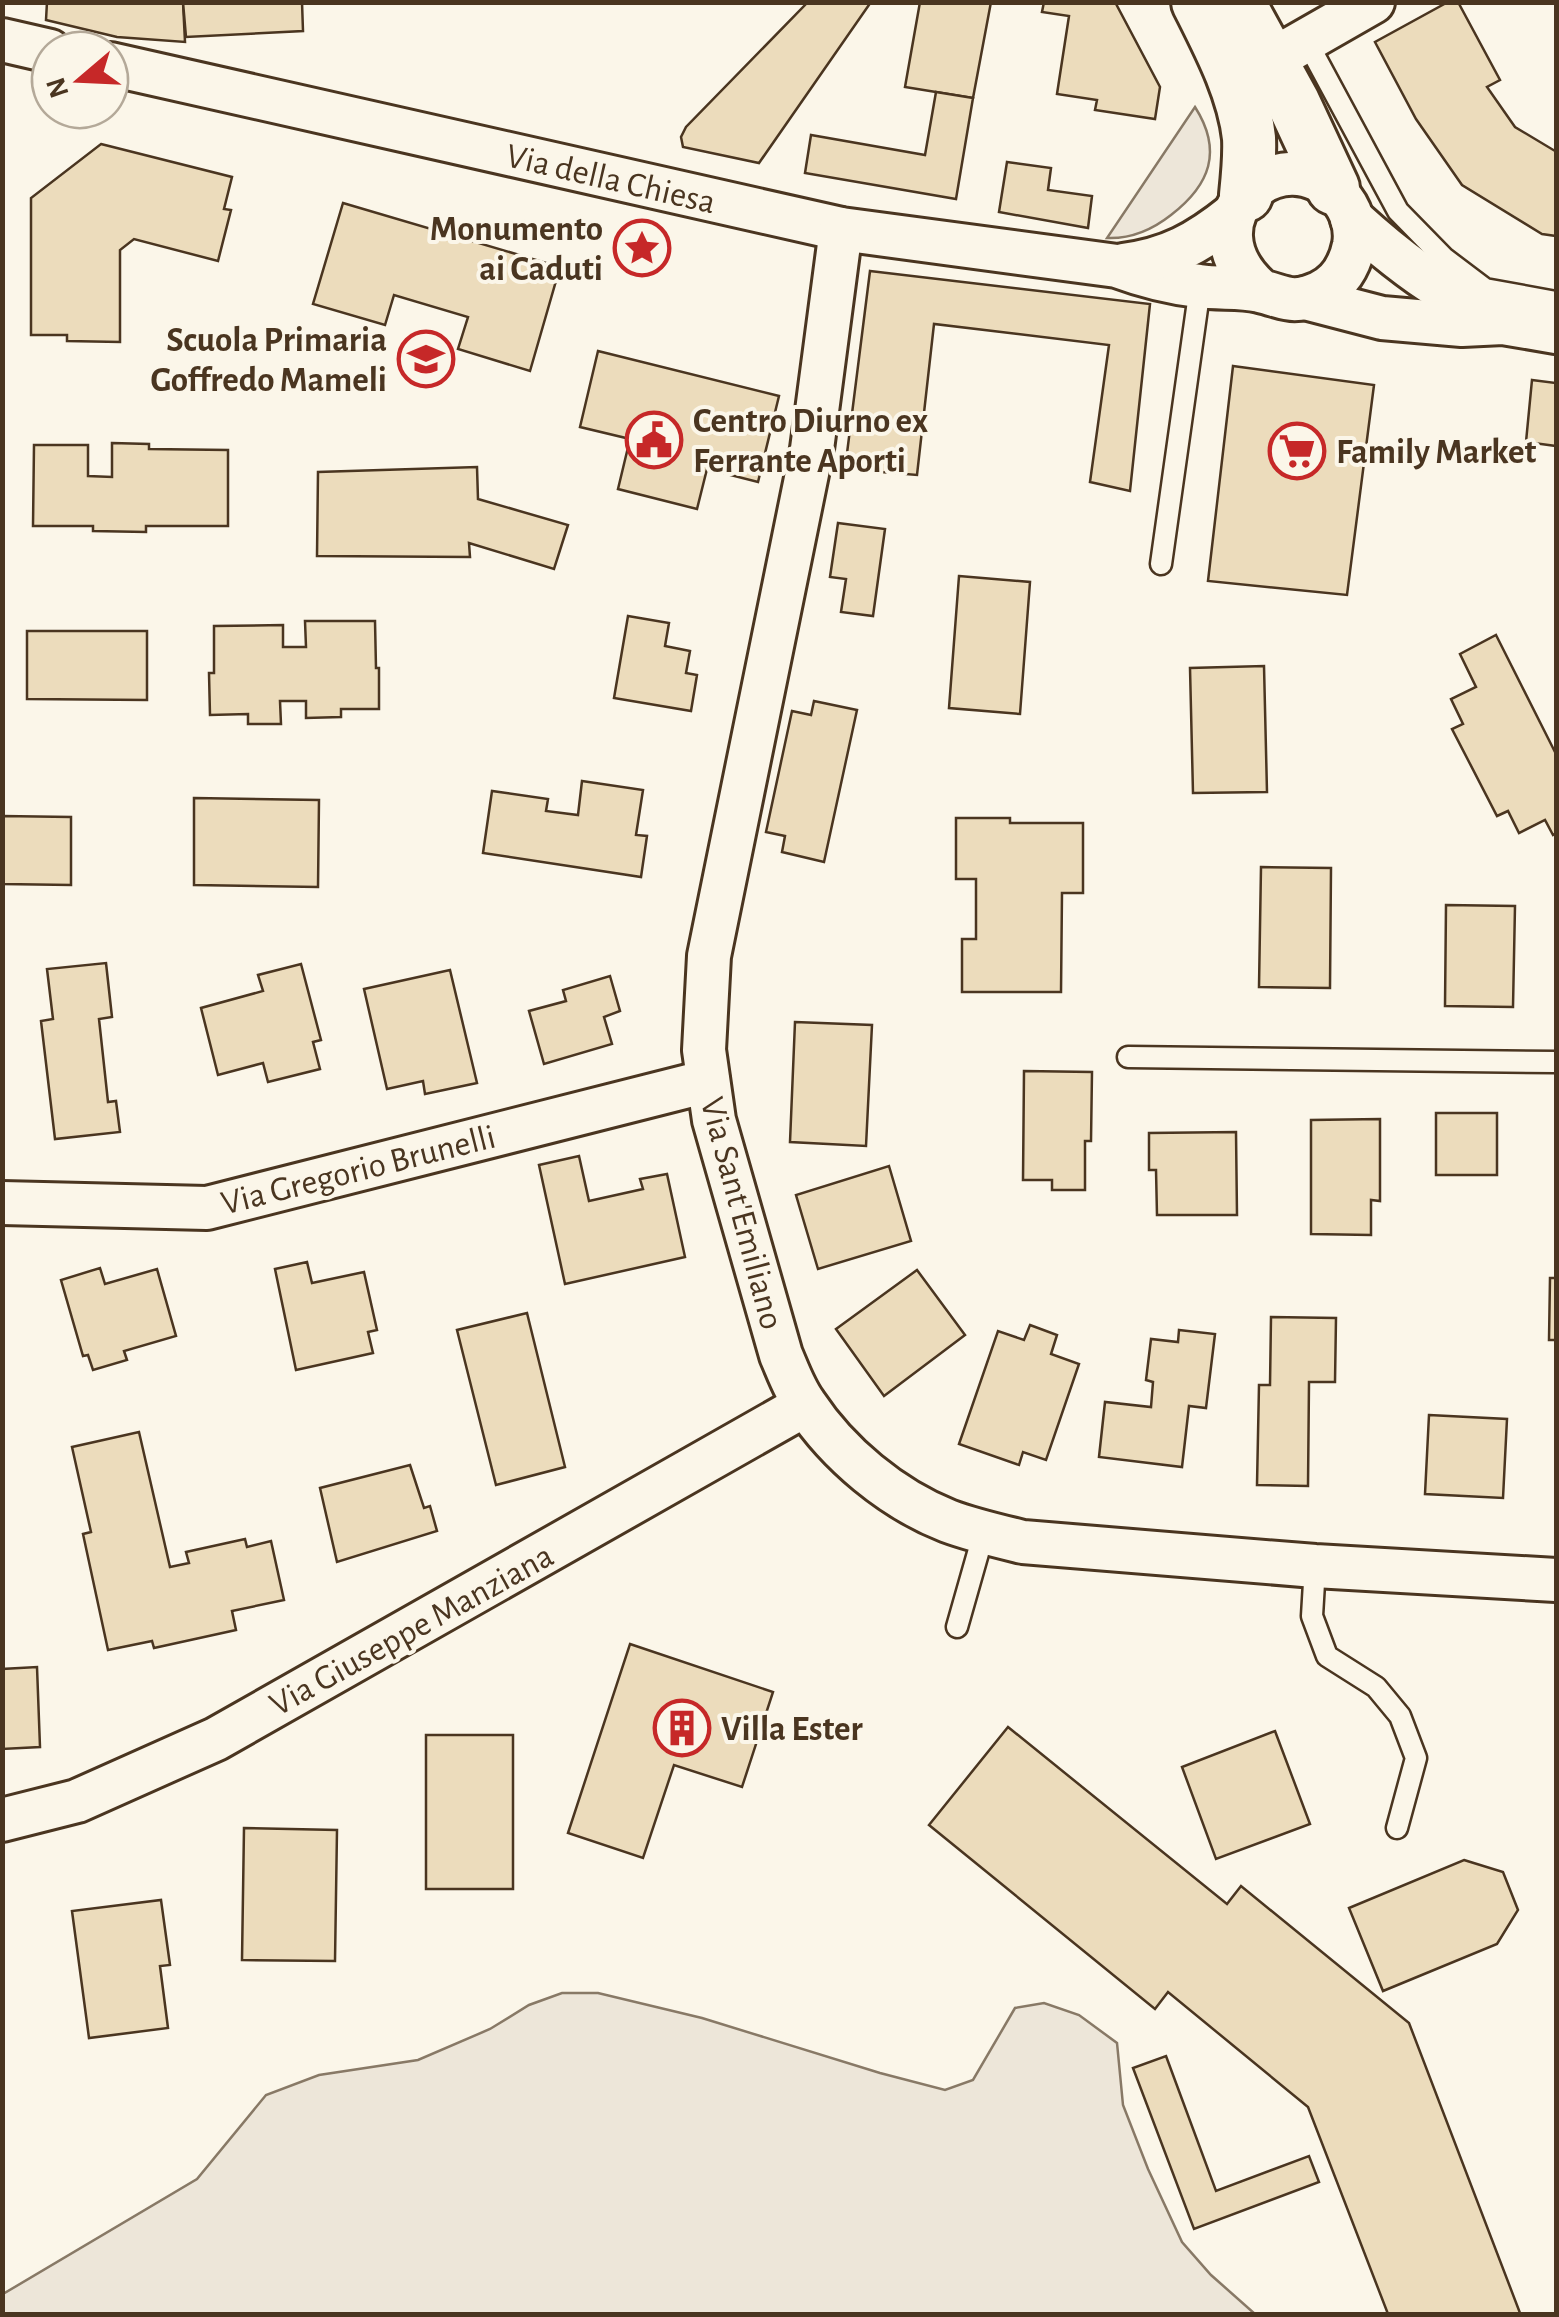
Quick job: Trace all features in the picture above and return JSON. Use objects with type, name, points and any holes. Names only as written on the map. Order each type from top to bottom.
[{"type":"street","points":[[1198,2],[1244,110],[1249,152],[1240,204],[1230,230],[1231,248],[1237,265],[1260,290]]},
{"type":"street","points":[[1238,2],[1288,50],[1293,102],[1355,239],[1340,277],[1324,291],[1304,298]]},
{"type":"street","points":[[1288,50],[1374,2]]},
{"type":"street","points":[[2,40],[30,46]]},
{"type":"street","name":"Via della Chiesa","points":[[130,69],[841,229],[1117,266],[1144,276],[1200,287],[1260,290],[1289,299],[1304,298],[1369,316],[1422,323],[1502,323],[1556,332]]},
{"type":"street","name":"Via della Chiesa","points":[[1117,266],[1180,250],[1214,230],[1260,182],[1297,174],[1316,178],[1423,278],[1502,323]]},
{"type":"street","name":"Via Sant'Emiliano","points":[[841,229],[812,449],[709,956],[704,1050],[714,1120],[780,1355],[805,1405],[868,1473],[903,1498],[945,1520],[1023,1542],[1315,1566],[1556,1580]]},
{"type":"street","name":"Via Gregorio Brunelli","points":[[2,1203],[207,1208],[708,1081]]},
{"type":"street","name":"Via Giuseppe Manziana","points":[[2,1820],[77,1801],[216,1739],[805,1405]]},
{"type":"lane","points":[[1288,50],[1398,212],[1444,258],[1484,290],[1556,302]]},
{"type":"lane","points":[[1161,564],[1200,287]]},
{"type":"lane","points":[[1128,1057],[1556,1062]]},
{"type":"lane","points":[[957,1627],[984,1532]]},
{"type":"lane","points":[[1315,1566],[1312,1616],[1327,1656],[1376,1687],[1400,1716],[1416,1758],[1397,1828]]},
{"type":"shaded area","points":[[1195,107],[1209,138],[1210,153],[1195,192],[1149,229],[1107,238]]},
{"type":"shaded area","points":[[562,1993],[598,1993],[702,2018],[945,2090],[973,2080],[1015,2008],[1044,2003],[1079,2015],[1117,2043],[1123,2105],[1182,2242],[1211,2275],[1255,2314],[3,2314],[3,2294],[197,2179],[266,2095],[319,2075],[418,2060],[490,2029],[529,2005]]},
{"type":"building","points":[[47,2],[183,2],[185,42],[130,38],[130,30],[88,30],[46,20]]},
{"type":"building","points":[[183,2],[302,2],[303,31],[186,37]]},
{"type":"building","points":[[808,2],[871,2],[759,163],[683,147],[681,137],[686,127]]},
{"type":"building","points":[[920,2],[991,2],[973,98],[905,87]]},
{"type":"building","points":[[1044,2],[1115,2],[1160,87],[1155,119],[1095,110],[1097,100],[1057,94],[1069,16],[1042,12]]},
{"type":"building","points":[[1448,2],[1458,2],[1500,80],[1487,87],[1515,127],[1555,151],[1556,148],[1556,236],[1542,234],[1462,185],[1416,119],[1375,42]]},
{"type":"building","points":[[936,92],[973,98],[956,199],[805,173],[811,135],[925,155]]},
{"type":"building","points":[[101,144],[232,177],[224,209],[231,210],[218,261],[134,239],[120,250],[120,342],[67,341],[67,335],[31,335],[31,198]]},
{"type":"building","points":[[1007,162],[1051,168],[1048,190],[1092,196],[1088,228],[999,212]]},
{"type":"building","points":[[343,203],[560,267],[530,371],[458,349],[468,317],[394,295],[385,325],[313,304]]},
{"type":"building","points":[[870,271],[1150,304],[1130,491],[1090,482],[1109,345],[934,324],[917,475],[845,469]]},
{"type":"building","points":[[598,351],[779,396],[758,482],[707,469],[697,509],[618,489],[630,439],[580,427]]},
{"type":"building","points":[[1233,366],[1374,385],[1347,595],[1208,581]]},
{"type":"building","points":[[1532,380],[1556,383],[1556,446],[1526,442]]},
{"type":"building","points":[[112,443],[149,444],[149,449],[228,450],[228,526],[146,526],[146,532],[93,531],[93,526],[33,526],[34,445],[88,445],[88,476],[112,477]]},
{"type":"building","points":[[477,467],[478,499],[568,525],[554,569],[469,543],[470,557],[317,556],[318,472]]},
{"type":"building","points":[[838,523],[885,529],[873,616],[841,612],[846,579],[830,577]]},
{"type":"building","points":[[959,576],[1030,582],[1020,714],[949,708]]},
{"type":"building","points":[[628,616],[669,623],[665,646],[690,651],[686,673],[697,675],[691,711],[614,698]]},
{"type":"building","points":[[305,621],[375,621],[379,709],[341,709],[341,717],[306,718],[306,701],[280,701],[281,724],[248,724],[248,714],[210,715],[214,626],[283,625],[283,647],[306,647]]},
{"type":"building","points":[[27,631],[147,631],[147,700],[27,699]]},
{"type":"building","points":[[1496,635],[1556,754],[1553,835],[1545,820],[1519,833],[1508,811],[1497,816],[1452,729],[1463,724],[1451,699],[1476,687],[1460,654]]},
{"type":"building","points":[[1264,666],[1267,792],[1193,793],[1190,668]]},
{"type":"building","points":[[814,701],[857,710],[824,862],[782,852],[785,836],[766,832],[792,711],[811,715]]},
{"type":"building","points":[[582,781],[643,790],[636,835],[647,836],[641,877],[483,853],[492,791],[548,799],[546,811],[578,815]]},
{"type":"building","points":[[194,798],[319,800],[318,887],[194,885]]},
{"type":"building","points":[[2,816],[71,817],[71,885],[2,884]]},
{"type":"building","points":[[956,818],[1083,823],[1083,893],[1062,893],[1061,992],[962,992],[962,939],[976,939],[976,879],[956,879]]},
{"type":"building","points":[[1261,867],[1331,868],[1330,988],[1259,987]]},
{"type":"building","points":[[1446,905],[1515,906],[1513,1007],[1445,1006]]},
{"type":"building","points":[[106,963],[112,1017],[99,1019],[108,1102],[116,1101],[120,1132],[55,1139],[41,1021],[53,1019],[47,969]]},
{"type":"building","points":[[301,964],[321,1040],[313,1042],[320,1069],[268,1082],[263,1063],[218,1075],[201,1008],[263,991],[258,975]]},
{"type":"building","points":[[450,970],[477,1083],[425,1094],[423,1081],[387,1089],[364,989]]},
{"type":"building","points":[[610,976],[620,1011],[604,1017],[612,1044],[544,1064],[529,1011],[566,1001],[563,990]]},
{"type":"building","points":[[795,1022],[872,1025],[866,1146],[790,1142]]},
{"type":"building","points":[[1024,1071],[1092,1072],[1091,1141],[1085,1141],[1085,1190],[1052,1190],[1052,1180],[1023,1180]]},
{"type":"building","points":[[1436,1113],[1497,1113],[1497,1175],[1436,1175]]},
{"type":"building","points":[[1380,1119],[1380,1201],[1371,1200],[1371,1235],[1311,1234],[1311,1120]]},
{"type":"building","points":[[1236,1132],[1237,1215],[1157,1215],[1156,1170],[1149,1170],[1149,1133]]},
{"type":"building","points":[[579,1156],[589,1201],[643,1189],[640,1179],[667,1174],[685,1257],[565,1284],[539,1165]]},
{"type":"building","points":[[889,1166],[911,1241],[818,1269],[796,1195]]},
{"type":"building","points":[[307,1262],[312,1283],[364,1272],[377,1330],[368,1332],[373,1353],[296,1370],[275,1269]]},
{"type":"building","points":[[100,1268],[105,1284],[157,1269],[176,1336],[124,1351],[127,1360],[93,1370],[88,1355],[83,1356],[61,1280]]},
{"type":"building","points":[[917,1270],[965,1335],[884,1396],[836,1329]]},
{"type":"building","points":[[1550,1278],[1556,1278],[1556,1340],[1549,1340]]},
{"type":"building","points":[[527,1313],[565,1467],[496,1485],[457,1330]]},
{"type":"building","points":[[1271,1317],[1336,1318],[1335,1382],[1309,1382],[1308,1486],[1257,1485],[1259,1385],[1270,1385]]},
{"type":"building","points":[[1030,1325],[1057,1335],[1051,1354],[1079,1364],[1046,1460],[1023,1452],[1019,1465],[959,1444],[998,1331],[1024,1340]]},
{"type":"building","points":[[1179,1330],[1215,1334],[1206,1408],[1189,1406],[1182,1467],[1099,1457],[1105,1402],[1151,1407],[1153,1382],[1146,1380],[1151,1339],[1178,1342]]},
{"type":"building","points":[[1429,1415],[1507,1419],[1503,1498],[1425,1494]]},
{"type":"building","points":[[139,1432],[170,1567],[189,1563],[186,1552],[245,1539],[247,1547],[271,1541],[284,1600],[232,1611],[236,1630],[154,1648],[152,1641],[108,1650],[83,1534],[91,1532],[72,1447]]},
{"type":"building","points":[[410,1465],[424,1508],[430,1506],[437,1531],[337,1562],[320,1488]]},
{"type":"building","name":"Villa Ester","points":[[630,1644],[773,1692],[742,1787],[674,1765],[643,1858],[568,1833]]},
{"type":"building","points":[[37,1667],[40,1747],[2,1749],[2,1669]]},
{"type":"building","points":[[1008,1727],[1227,1904],[1241,1886],[1409,2023],[1520,2313],[1388,2314],[1308,2107],[1168,1992],[1155,2009],[929,1825]]},
{"type":"building","points":[[1275,1731],[1310,1824],[1216,1859],[1182,1767]]},
{"type":"building","points":[[426,1735],[513,1735],[513,1889],[426,1889]]},
{"type":"building","points":[[244,1828],[337,1830],[335,1961],[242,1960]]},
{"type":"building","points":[[1464,1860],[1503,1872],[1518,1910],[1497,1944],[1383,1991],[1349,1908]]},
{"type":"building","points":[[161,1900],[170,1965],[160,1966],[168,2028],[89,2038],[72,1911]]},
{"type":"building","points":[[1166,2056],[1216,2191],[1309,2156],[1319,2182],[1194,2229],[1133,2068]]},
{"type":"place","name":"Monumento ai Caduti","points":[[642,248]]},
{"type":"place","name":"Scuola Primaria Goffredo Mameli","points":[[426,359]]},
{"type":"place","name":"Centro Diurno ex Ferrante Aporti","points":[[654,440]]},
{"type":"place","name":"Family Market","points":[[1297,451]]},
{"type":"place","name":"Villa Ester","points":[[682,1728]]}]
